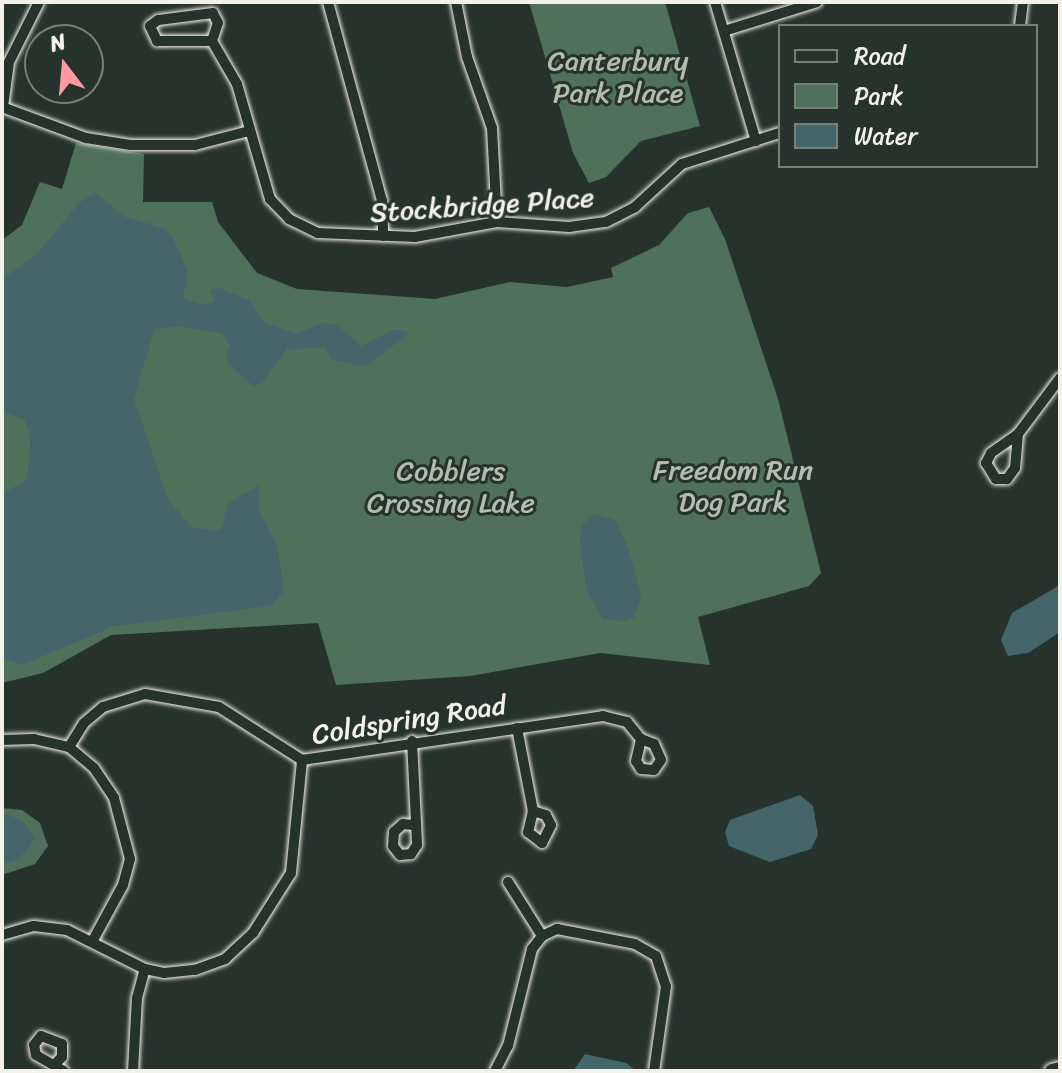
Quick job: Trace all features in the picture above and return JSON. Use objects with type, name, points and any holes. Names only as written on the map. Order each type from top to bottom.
[{"type":"main road","points":[[1052,1071],[1060,1069]]},
{"type":"street","points":[[39,2],[9,62],[3,107],[73,134],[117,143],[195,145],[249,131]]},
{"type":"street","points":[[328,2],[382,201],[383,236]]},
{"type":"street","points":[[456,2],[467,57],[492,128],[497,222]]},
{"type":"street","points":[[715,2],[756,141]]},
{"type":"street","points":[[724,31],[817,2]]},
{"type":"street","points":[[1020,24],[1023,2]]},
{"type":"street","name":"Stockbridge Place","points":[[212,41],[157,41],[150,26],[158,20],[213,13],[218,23],[212,41],[237,84],[264,185],[289,219],[318,233],[434,235],[497,222],[569,227],[606,222],[635,207],[661,178],[682,164],[778,134]]},
{"type":"street","points":[[1018,434],[1060,378]]},
{"type":"street","name":"Coldspring Road","points":[[69,747],[84,723],[103,707],[145,694],[219,707],[302,760],[412,741],[603,716],[627,722],[641,739]]},
{"type":"street","points":[[517,728],[533,811]]},
{"type":"street","points":[[2,740],[34,739],[69,747],[110,790],[130,852],[123,885],[93,940]]},
{"type":"street","points":[[412,741],[413,825]]},
{"type":"street","points":[[2,935],[44,926],[93,940],[145,969],[180,972],[211,966],[253,933],[291,873],[302,760]]},
{"type":"street","points":[[508,882],[542,936]]},
{"type":"street","points":[[495,1071],[508,1046],[525,967],[542,936],[557,929],[635,944],[656,956],[666,986],[654,1071]]},
{"type":"street","points":[[133,1071],[137,998],[145,969]]},
{"type":"green space","name":"Canterbury Park Place","points":[[529,2],[665,2],[700,126],[641,141],[606,177],[589,183],[573,153]]},
{"type":"green space","name":"Cobblers Crossing Lake","points":[[76,143],[144,154],[143,202],[212,202],[218,222],[257,273],[297,289],[435,299],[510,282],[567,287],[613,277],[611,268],[659,245],[688,213],[709,207],[725,239],[778,399],[821,573],[809,586],[698,617],[710,665],[600,653],[470,676],[336,685],[318,623],[111,635],[43,673],[2,683],[2,240],[22,225],[40,182],[62,189]]},
{"type":"green space","points":[[2,808],[22,810],[40,823],[48,846],[35,864],[2,875]]},
{"type":"water","points":[[95,192],[125,217],[163,228],[173,238],[188,271],[183,299],[203,305],[215,301],[210,290],[219,288],[249,300],[265,323],[297,334],[323,323],[337,325],[361,346],[395,329],[410,333],[364,367],[331,359],[324,348],[287,349],[262,383],[253,386],[228,363],[225,356],[230,346],[221,333],[178,326],[154,329],[134,399],[168,500],[192,527],[216,531],[223,527],[227,504],[260,485],[258,509],[277,545],[284,591],[270,606],[114,626],[22,665],[2,657],[2,495],[27,479],[31,437],[24,419],[2,411],[2,279],[37,254],[79,203]]},
{"type":"water","points":[[594,514],[615,520],[628,547],[641,597],[634,618],[624,621],[603,619],[587,591],[580,543],[582,525]]},
{"type":"water","points":[[1060,585],[1060,632],[1028,653],[1008,656],[1001,640],[1012,613]]},
{"type":"water","points":[[800,795],[813,806],[818,835],[811,849],[770,862],[729,846],[725,832],[730,820]]},
{"type":"water","points":[[2,814],[21,819],[35,839],[19,859],[2,864]]},
{"type":"water","points":[[585,1054],[626,1063],[636,1071],[573,1071]]},
{"type":"park label","name":"Freedom Run Dog Park","points":[[733,486]]}]
